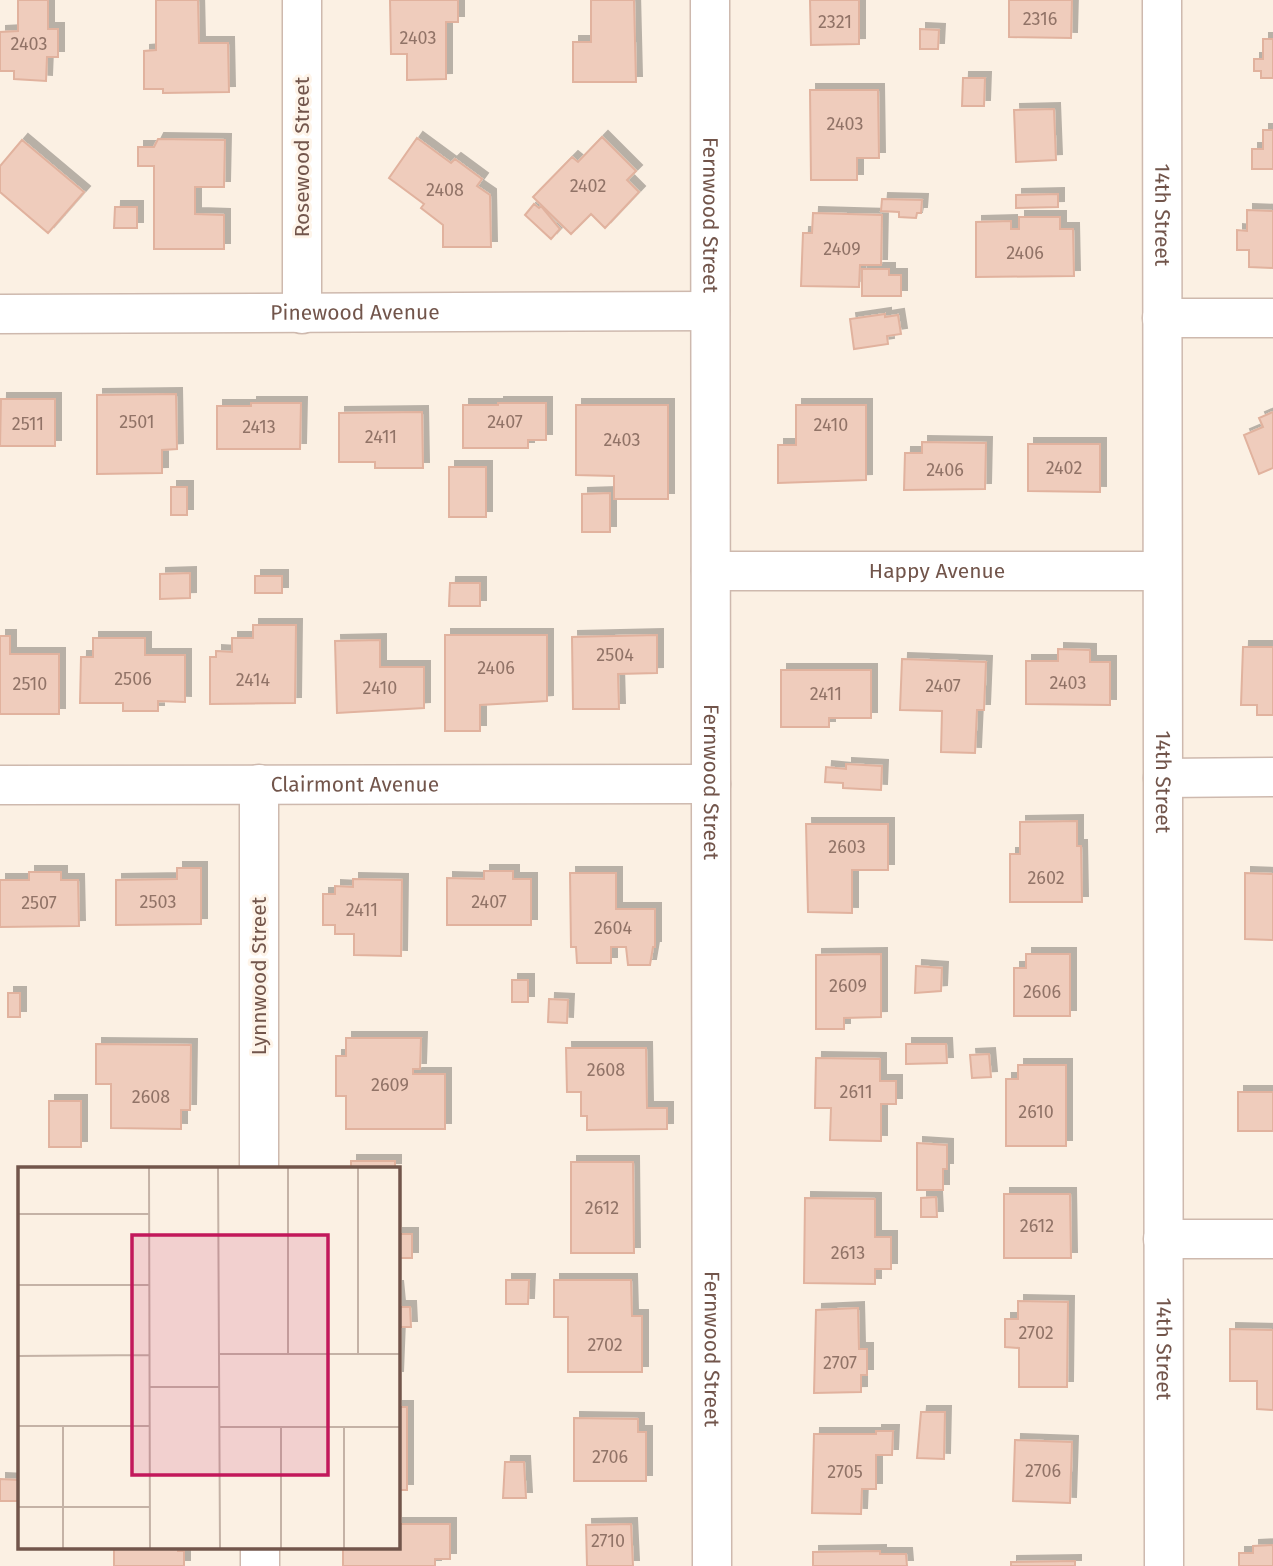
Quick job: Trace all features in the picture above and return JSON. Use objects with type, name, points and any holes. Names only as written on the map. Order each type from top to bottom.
[{"type":"street","name":"Rosewood Street","points":[[302,0],[302,314]]},
{"type":"street","name":"Fernwood Street","points":[[710,0],[712,1566]]},
{"type":"street","name":"14th Street","points":[[1162,0],[1164,1566]]},
{"type":"street","name":"Pinewood Avenue","points":[[0,314],[710,311]]},
{"type":"street","points":[[1162,318],[1273,318]]},
{"type":"street","name":"Happy Avenue","points":[[711,571],[1162,571]]},
{"type":"street","points":[[1163,778],[1273,777]]},
{"type":"street","name":"Lynnwood Street","points":[[259,784],[259,1167]]},
{"type":"street","name":"Clairmont Avenue","points":[[0,785],[711,784]]},
{"type":"street","points":[[1163,1239],[1273,1239]]},
{"type":"street","points":[[260,1548],[260,1566]]},
{"type":"building","points":[[18,0],[48,0],[48,29],[58,29],[58,57],[47,57],[46,81],[14,79],[14,71],[0,71],[0,32],[18,31]]},
{"type":"building","points":[[156,0],[198,0],[199,43],[228,43],[229,92],[163,93],[163,89],[144,89],[144,51],[156,50]]},
{"type":"building","points":[[390,0],[458,0],[458,22],[446,22],[446,79],[407,80],[407,54],[391,54]]},
{"type":"building","points":[[591,0],[634,0],[636,82],[573,82],[573,42],[591,42]]},
{"type":"building","points":[[810,0],[859,0],[859,44],[811,45]]},
{"type":"building","points":[[1009,0],[1072,0],[1071,38],[1009,37]]},
{"type":"building","points":[[920,29],[939,30],[938,49],[920,49]]},
{"type":"building","points":[[1263,39],[1273,39],[1273,78],[1261,78],[1261,71],[1254,71],[1254,59],[1263,59]]},
{"type":"building","points":[[963,78],[985,78],[984,106],[962,106]]},
{"type":"building","points":[[810,90],[878,90],[879,158],[857,158],[857,180],[811,180]]},
{"type":"building","points":[[1054,109],[1056,160],[1016,162],[1014,110]]},
{"type":"building","points":[[1263,130],[1273,130],[1273,169],[1252,169],[1252,149],[1263,149]]},
{"type":"building","points":[[602,137],[636,171],[627,180],[639,192],[605,228],[591,214],[571,234],[533,197],[572,157],[578,162]]},
{"type":"building","points":[[417,138],[451,163],[455,159],[482,179],[477,186],[490,195],[491,247],[443,247],[443,225],[421,208],[424,204],[389,178]]},
{"type":"building","points":[[158,139],[225,140],[224,187],[195,187],[195,214],[224,215],[224,249],[154,249],[154,166],[138,166],[138,147],[154,147]]},
{"type":"building","points":[[22,140],[84,192],[48,233],[0,192],[0,166]]},
{"type":"building","points":[[1058,194],[1058,207],[1016,208],[1016,195]]},
{"type":"building","points":[[882,199],[922,200],[921,213],[917,213],[916,218],[899,217],[899,212],[881,211]]},
{"type":"building","points":[[534,204],[539,208],[541,206],[560,229],[551,239],[525,215]]},
{"type":"building","points":[[115,207],[137,207],[137,228],[114,228]]},
{"type":"building","points":[[1247,210],[1273,211],[1273,268],[1249,267],[1249,250],[1237,250],[1237,230],[1247,231]]},
{"type":"building","points":[[813,213],[882,215],[881,265],[860,265],[859,287],[801,286],[803,233],[812,233]]},
{"type":"building","points":[[1019,217],[1060,217],[1060,229],[1073,229],[1074,276],[976,277],[976,222],[1011,221],[1011,229],[1019,229]]},
{"type":"building","points":[[862,269],[889,269],[889,275],[901,275],[901,296],[862,296]]},
{"type":"building","points":[[885,314],[885,317],[898,315],[901,334],[887,336],[888,344],[854,349],[850,319]]},
{"type":"building","points":[[176,394],[177,449],[162,450],[162,473],[97,474],[97,395]]},
{"type":"building","points":[[1,399],[55,399],[55,446],[0,446]]},
{"type":"building","points":[[251,403],[301,403],[300,449],[217,449],[217,406],[251,406]]},
{"type":"building","points":[[546,403],[546,440],[528,440],[528,448],[463,448],[463,405]]},
{"type":"building","points":[[576,405],[668,405],[668,499],[614,499],[614,476],[576,475]]},
{"type":"building","points":[[796,405],[866,405],[866,480],[778,483],[778,445],[796,445]]},
{"type":"building","points":[[422,412],[423,468],[375,468],[375,462],[339,462],[339,413]]},
{"type":"building","points":[[1273,412],[1273,468],[1259,474],[1244,435],[1263,427],[1259,418]]},
{"type":"building","points":[[922,442],[986,443],[985,489],[904,490],[905,453],[922,453]]},
{"type":"building","points":[[1028,444],[1100,444],[1100,492],[1028,491]]},
{"type":"building","points":[[449,467],[486,467],[486,517],[449,517]]},
{"type":"building","points":[[171,487],[187,487],[187,515],[171,515]]},
{"type":"building","points":[[610,493],[610,532],[582,532],[582,494]]},
{"type":"building","points":[[190,573],[190,598],[160,599],[160,574]]},
{"type":"building","points":[[255,576],[282,576],[282,593],[255,593]]},
{"type":"building","points":[[450,583],[480,583],[480,606],[449,606]]},
{"type":"building","points":[[253,625],[296,625],[295,703],[210,704],[210,657],[216,657],[216,651],[232,652],[232,638],[253,638]]},
{"type":"building","points":[[445,635],[547,635],[547,701],[480,705],[480,731],[445,731]]},
{"type":"building","points":[[657,635],[657,673],[618,674],[619,709],[573,709],[572,637]]},
{"type":"building","points":[[0,636],[10,636],[10,654],[59,654],[59,714],[0,714]]},
{"type":"building","points":[[93,638],[145,638],[145,655],[185,655],[185,702],[158,701],[158,711],[123,711],[123,703],[80,703],[81,657],[93,657]]},
{"type":"building","points":[[380,640],[380,667],[424,667],[424,708],[337,713],[335,641]]},
{"type":"building","points":[[1243,647],[1273,647],[1273,715],[1257,715],[1257,705],[1241,705]]},
{"type":"building","points":[[1058,649],[1090,650],[1090,662],[1110,662],[1110,705],[1026,704],[1026,661],[1058,661]]},
{"type":"building","points":[[902,659],[986,662],[984,710],[977,710],[975,753],[941,752],[942,711],[900,710]]},
{"type":"building","points":[[781,670],[871,670],[871,718],[829,718],[829,727],[781,727]]},
{"type":"building","points":[[846,764],[882,766],[881,790],[843,788],[843,783],[825,782],[826,767],[846,769]]},
{"type":"building","points":[[1077,821],[1077,846],[1081,846],[1082,902],[1010,902],[1010,854],[1020,854],[1020,822]]},
{"type":"building","points":[[806,824],[888,824],[888,870],[852,870],[852,913],[808,912]]},
{"type":"building","points":[[177,868],[201,868],[201,924],[116,925],[116,880],[177,879]]},
{"type":"building","points":[[484,871],[513,871],[513,879],[531,879],[531,925],[447,925],[447,878],[484,879]]},
{"type":"building","points":[[29,872],[61,872],[61,880],[78,880],[79,926],[0,927],[0,880],[29,880]]},
{"type":"building","points":[[570,873],[616,873],[616,909],[655,909],[655,947],[650,965],[628,965],[626,947],[611,947],[611,963],[577,963],[576,947],[571,947]]},
{"type":"building","points":[[1245,873],[1273,874],[1273,940],[1245,939]]},
{"type":"building","points":[[353,879],[402,880],[401,956],[354,955],[354,934],[335,934],[335,925],[323,925],[323,894],[335,894],[335,886],[353,887]]},
{"type":"building","points":[[881,954],[881,1017],[844,1018],[844,1029],[816,1029],[816,955]]},
{"type":"building","points":[[1026,954],[1070,954],[1070,1016],[1014,1016],[1014,968],[1026,968]]},
{"type":"building","points":[[916,966],[942,968],[941,991],[915,993]]},
{"type":"building","points":[[512,980],[528,980],[528,1002],[512,1002]]},
{"type":"building","points":[[8,993],[20,993],[20,1017],[8,1017]]},
{"type":"building","points":[[549,999],[568,1000],[567,1023],[548,1022]]},
{"type":"building","points":[[346,1038],[421,1038],[420,1069],[413,1069],[413,1074],[445,1074],[445,1129],[346,1129],[346,1096],[336,1096],[336,1056],[346,1056]]},
{"type":"building","points":[[96,1044],[191,1045],[190,1110],[181,1110],[181,1129],[111,1128],[111,1084],[96,1084]]},
{"type":"building","points":[[906,1044],[946,1044],[947,1063],[906,1064]]},
{"type":"building","points":[[566,1048],[646,1048],[647,1108],[667,1108],[667,1129],[587,1130],[587,1116],[581,1116],[581,1092],[567,1092]]},
{"type":"building","points":[[989,1054],[991,1077],[972,1078],[970,1055]]},
{"type":"building","points":[[816,1058],[880,1059],[880,1081],[896,1081],[896,1104],[881,1104],[881,1141],[830,1140],[831,1108],[815,1108]]},
{"type":"building","points":[[1018,1065],[1066,1065],[1066,1146],[1006,1146],[1006,1079],[1018,1079]]},
{"type":"building","points":[[1238,1092],[1273,1092],[1273,1131],[1238,1131]]},
{"type":"building","points":[[49,1101],[81,1101],[81,1147],[49,1147]]},
{"type":"building","points":[[917,1143],[947,1145],[947,1169],[943,1169],[943,1190],[917,1190]]},
{"type":"building","points":[[351,1161],[395,1161],[395,1167],[351,1167]]},
{"type":"building","points":[[571,1162],[633,1162],[634,1253],[571,1253]]},
{"type":"building","points":[[1004,1194],[1070,1194],[1071,1258],[1004,1258]]},
{"type":"building","points":[[936,1197],[937,1217],[921,1217],[921,1198]]},
{"type":"building","points":[[805,1198],[875,1199],[875,1237],[891,1237],[891,1269],[875,1269],[875,1284],[804,1283]]},
{"type":"building","points":[[399,1234],[412,1234],[412,1258],[399,1258]]},
{"type":"building","points":[[506,1280],[529,1280],[528,1304],[506,1304]]},
{"type":"building","points":[[554,1280],[631,1280],[632,1316],[642,1316],[642,1372],[568,1372],[568,1317],[554,1317]]},
{"type":"building","points":[[1018,1301],[1068,1302],[1067,1387],[1019,1387],[1019,1348],[1005,1347],[1005,1319],[1018,1319]]},
{"type":"building","points":[[399,1307],[410,1307],[411,1327],[399,1327]]},
{"type":"building","points":[[858,1308],[859,1349],[867,1349],[867,1375],[861,1375],[861,1392],[814,1393],[816,1310]]},
{"type":"building","points":[[1230,1329],[1273,1330],[1273,1410],[1257,1409],[1257,1381],[1230,1381]]},
{"type":"building","points":[[399,1407],[407,1407],[407,1490],[399,1490]]},
{"type":"building","points":[[921,1412],[945,1412],[944,1459],[917,1458]]},
{"type":"building","points":[[574,1418],[638,1419],[638,1432],[646,1432],[646,1481],[574,1481]]},
{"type":"building","points":[[876,1431],[893,1431],[892,1455],[876,1455],[876,1489],[862,1489],[861,1514],[812,1513],[814,1434],[876,1434]]},
{"type":"building","points":[[1015,1440],[1072,1442],[1070,1503],[1013,1501]]},
{"type":"building","points":[[505,1462],[524,1462],[526,1498],[503,1498]]},
{"type":"building","points":[[0,1479],[18,1480],[18,1501],[0,1501]]},
{"type":"building","points":[[399,1524],[450,1524],[450,1559],[435,1559],[435,1566],[343,1566],[343,1548],[399,1548]]},
{"type":"building","points":[[631,1524],[633,1566],[587,1566],[586,1525]]},
{"type":"building","points":[[1273,1545],[1273,1566],[1239,1566],[1239,1553],[1253,1553],[1253,1546]]},
{"type":"building","points":[[114,1548],[178,1548],[178,1551],[184,1551],[184,1566],[114,1566]]},
{"type":"building","points":[[880,1551],[880,1554],[906,1554],[907,1566],[813,1566],[813,1552]]},
{"type":"building","points":[[1075,1561],[1075,1566],[1011,1566],[1011,1562]]}]
